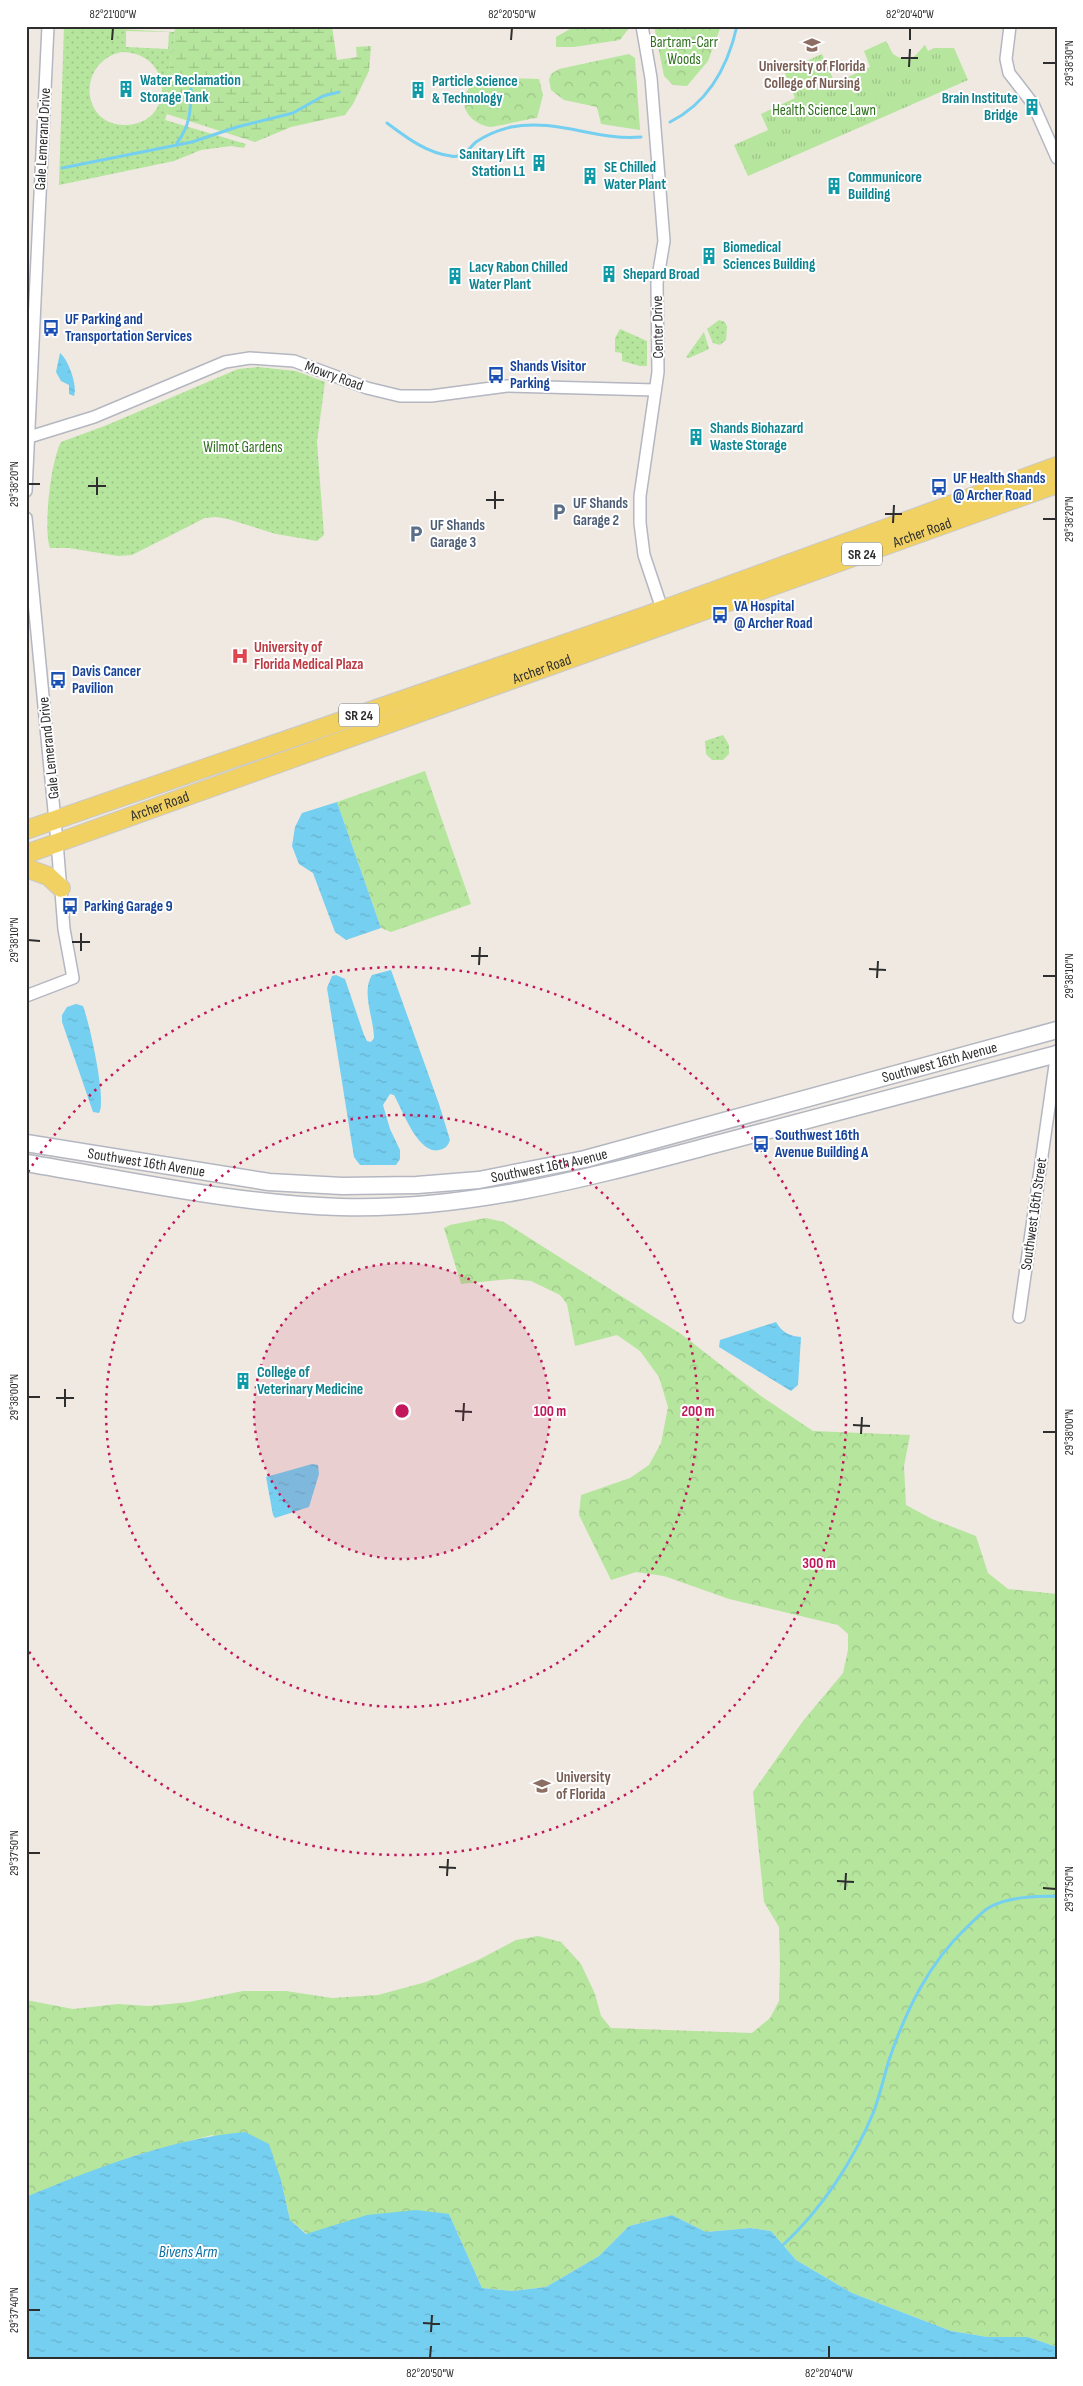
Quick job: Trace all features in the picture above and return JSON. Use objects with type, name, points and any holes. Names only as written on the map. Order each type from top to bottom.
[{"type":"main road","name":"Archer Road","points":[[26,854],[1056,473]]},
{"type":"main road","name":"Archer Road","points":[[26,830],[665,617]]},
{"type":"main road","points":[[26,868],[48,876],[61,888]]},
{"type":"main road","name":"Southwest 16th Avenue","points":[[26,1143],[269,1182],[342,1186],[417,1185],[479,1180],[585,1159],[1057,1030]]},
{"type":"main road","name":"Southwest 16th Avenue","points":[[26,1163],[267,1203],[351,1207],[417,1206],[481,1199],[587,1178],[1057,1053]]},
{"type":"street","name":"Gale Lemerand Drive","points":[[26,491],[48,26]]},
{"type":"street","name":"Center Drive","points":[[642,26],[651,78],[664,235],[657,283],[659,350],[640,496],[640,523],[644,555],[665,617]]},
{"type":"street","points":[[1010,26],[1006,59],[1009,73],[1033,104],[1057,158]]},
{"type":"street","name":"Mowry Road","points":[[28,438],[94,417],[225,362],[250,358],[294,361],[367,388],[400,396],[432,396],[507,386],[655,390]]},
{"type":"street","name":"Gale Lemerand Drive","points":[[26,518],[58,842],[64,929],[74,978],[26,996]]},
{"type":"street","name":"Southwest 16th Street","points":[[1018,1317],[1057,1053]]},
{"type":"green space","points":[[64,26],[174,32],[176,26],[164,107],[167,114],[165,120],[246,144],[244,148],[231,146],[201,150],[174,161],[59,185]],"holes":[[[126,31],[169,32],[168,49],[126,47]],[[121,52],[139,55],[151,63],[159,75],[162,88],[160,101],[153,113],[142,122],[126,125],[111,123],[100,116],[93,105],[90,93],[91,80],[96,68],[106,58]]]},
{"type":"green space","points":[[176,26],[332,26],[337,60],[357,57],[356,47],[371,46],[369,71],[353,104],[345,115],[291,127],[255,142],[167,114],[164,107]]},
{"type":"green space","points":[[570,26],[628,26],[629,28],[620,40],[574,47],[556,47],[556,37],[570,29]]},
{"type":"green space","name":"Bartram-Carr Woods","points":[[654,26],[721,26],[708,61],[687,86],[673,85],[664,76]]},
{"type":"green space","name":"Health Science Lawn","points":[[886,41],[893,54],[904,59],[912,58],[925,45],[928,51],[934,48],[954,48],[968,80],[748,176],[734,145],[768,130],[761,114],[795,98],[784,71],[822,54],[835,83],[870,67],[864,51]]},
{"type":"green space","points":[[629,54],[635,58],[640,130],[601,124],[597,107],[564,100],[551,90],[549,80],[551,74],[559,69]]},
{"type":"green space","points":[[477,77],[539,79],[543,95],[537,118],[490,127],[474,120],[466,111],[464,100]]},
{"type":"green space","points":[[719,320],[725,322],[727,327],[726,340],[720,345],[713,343],[707,329]]},
{"type":"green space","points":[[620,329],[647,341],[647,366],[622,361],[622,353],[615,352],[615,338]]},
{"type":"green space","points":[[704,332],[709,349],[689,358],[686,357]]},
{"type":"green space","name":"Wilmot Gardens","points":[[258,367],[296,371],[325,382],[317,442],[324,535],[317,541],[276,534],[216,517],[205,518],[132,555],[118,556],[69,548],[50,548],[47,526],[49,495],[54,463],[61,442],[107,425],[238,369]]},
{"type":"green space","points":[[723,735],[729,745],[729,754],[723,760],[712,760],[706,754],[705,741]]},
{"type":"green space","points":[[425,771],[471,904],[391,932],[381,928],[337,802]]},
{"type":"green space","points":[[486,1218],[504,1222],[681,1334],[761,1396],[813,1431],[910,1435],[904,1466],[906,1505],[932,1519],[976,1536],[988,1573],[1008,1589],[1057,1594],[1057,2347],[1028,2337],[988,2337],[951,2331],[852,2293],[796,2260],[771,2231],[750,2228],[706,2232],[672,2215],[629,2226],[599,2256],[546,2287],[512,2291],[482,2288],[449,2214],[333,2227],[307,2234],[290,2220],[281,2180],[212,2135],[137,2155],[26,2197],[26,2000],[73,2009],[118,2004],[149,2006],[189,2002],[243,1991],[286,1991],[332,1998],[378,1995],[426,1982],[480,1959],[516,1940],[538,1936],[561,1942],[581,1964],[595,1994],[601,2016],[611,2028],[752,2033],[770,2018],[779,2001],[779,1927],[764,1902],[753,1792],[803,1721],[843,1673],[848,1650],[848,1634],[838,1625],[729,1599],[664,1576],[636,1572],[611,1580],[579,1515],[581,1495],[630,1478],[649,1465],[661,1443],[668,1407],[659,1377],[640,1351],[617,1335],[575,1346],[567,1304],[560,1295],[531,1281],[511,1279],[461,1284],[444,1228],[450,1225]]},
{"type":"water","points":[[60,353],[72,373],[75,386],[74,396],[69,394],[69,385],[61,381],[56,372]]},
{"type":"water","points":[[337,802],[381,928],[346,940],[335,932],[313,873],[299,864],[292,846],[295,827],[302,813]]},
{"type":"water","points":[[391,970],[450,1140],[446,1147],[439,1150],[431,1150],[424,1145],[406,1120],[394,1095],[390,1094],[383,1105],[390,1129],[400,1150],[400,1159],[396,1165],[360,1165],[354,1157],[327,988],[332,976],[336,975],[345,979],[364,1035],[367,1041],[371,1042],[374,1038],[368,997],[369,982],[372,975]]},
{"type":"water","points":[[76,1004],[83,1006],[93,1043],[101,1093],[99,1113],[93,1112],[62,1022],[62,1015],[67,1007]]},
{"type":"water","points":[[776,1322],[786,1333],[801,1337],[798,1385],[791,1391],[719,1347],[720,1340]]},
{"type":"water","points":[[312,1464],[318,1465],[319,1474],[309,1507],[275,1518],[266,1477]]},
{"type":"water","name":"Bivens Arm","points":[[245,2132],[269,2144],[281,2180],[290,2220],[306,2234],[367,2215],[416,2210],[449,2214],[482,2288],[512,2291],[546,2287],[599,2256],[629,2226],[672,2215],[706,2232],[750,2228],[771,2231],[796,2260],[852,2293],[951,2331],[988,2337],[1028,2337],[1057,2347],[1057,2360],[26,2360],[26,2197],[134,2156],[189,2141]]},
{"type":"waterway","points":[[670,122],[695,105],[706,94],[722,69],[737,26]]},
{"type":"waterway","points":[[177,143],[185,130],[189,118],[191,89]]},
{"type":"waterway","points":[[62,168],[192,142],[237,127],[293,113],[323,96],[339,92]]},
{"type":"waterway","points":[[387,123],[409,139],[433,152],[454,156],[464,154],[476,142],[493,133],[511,127],[528,125],[560,127],[608,136],[641,137]]},
{"type":"waterway","points":[[783,2245],[824,2200],[857,2148],[874,2111],[889,2060],[903,2023],[920,1988],[941,1956],[967,1927],[997,1903],[1031,1897],[1057,1896]]},
{"type":"place","name":"University of Florida College of Nursing","points":[[812,45]]},
{"type":"place","name":"Water Reclamation Storage Tank","points":[[126,89]]},
{"type":"place","name":"Particle Science & Technology","points":[[418,90]]},
{"type":"place","name":"Brain Institute Bridge","points":[[1032,107]]},
{"type":"place","name":"Sanitary Lift Station L1","points":[[539,163]]},
{"type":"place","name":"SE Chilled Water Plant","points":[[590,176]]},
{"type":"place","name":"Communicore Building","points":[[834,186]]},
{"type":"place","name":"Biomedical Sciences Building","points":[[709,256]]},
{"type":"place","name":"Shepard Broad","points":[[609,274]]},
{"type":"place","name":"Lacy Rabon Chilled Water Plant","points":[[455,276]]},
{"type":"place","name":"UF Parking and Transportation Services","points":[[51,328]]},
{"type":"place","name":"Shands Visitor Parking","points":[[496,375]]},
{"type":"place","name":"Shands Biohazard Waste Storage","points":[[696,437]]},
{"type":"place","name":"UF Health Shands @ Archer Road","points":[[939,487]]},
{"type":"place","name":"UF Shands Garage 2","points":[[559,512]]},
{"type":"place","name":"UF Shands Garage 3","points":[[416,534]]},
{"type":"place","name":"VA Hospital @ Archer Road","points":[[720,615]]},
{"type":"place","name":"University of Florida Medical Plaza","points":[[240,656]]},
{"type":"place","name":"Davis Cancer Pavilion","points":[[58,680]]},
{"type":"place","name":"Parking Garage 9","points":[[70,906]]},
{"type":"place","name":"Southwest 16th Avenue Building A","points":[[761,1144]]},
{"type":"place","name":"College of Veterinary Medicine","points":[[243,1381]]},
{"type":"place","name":"University of Florida","points":[[542,1786]]}]
